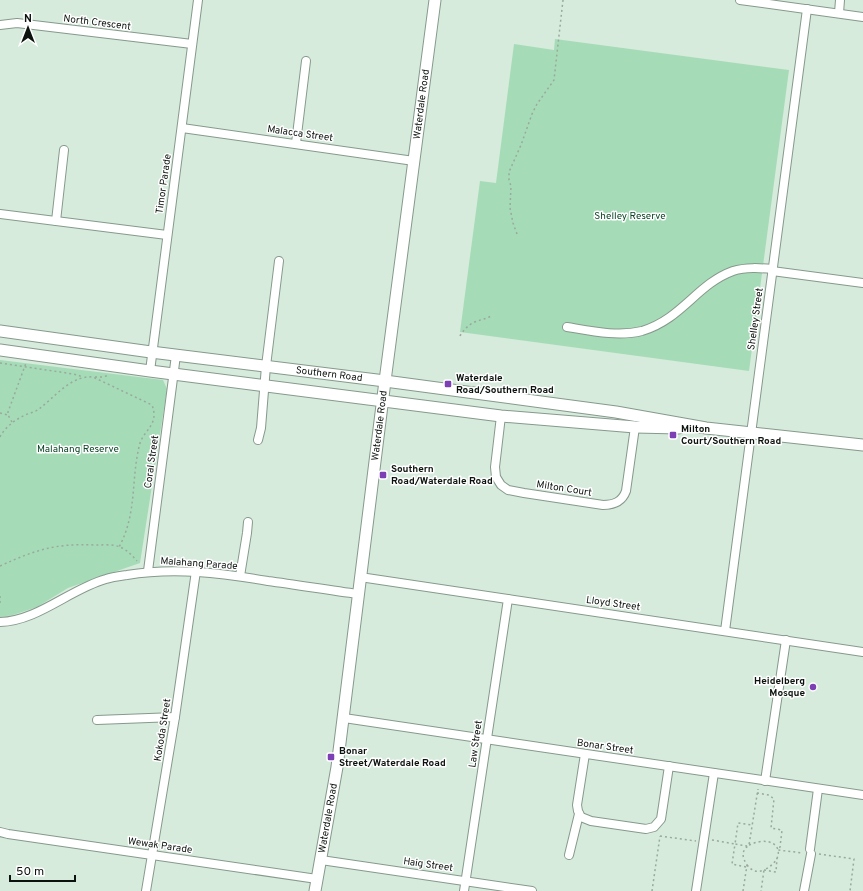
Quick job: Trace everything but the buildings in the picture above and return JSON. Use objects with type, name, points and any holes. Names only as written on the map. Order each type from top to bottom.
[{"type":"main road","name":"Waterdale Road","points":[[315,891],[336,775],[344,718],[382,400],[436,2]]},
{"type":"main road","name":"Southern Road","points":[[0,331],[616,412],[706,428],[863,444]]},
{"type":"main road","name":"Southern Road","points":[[0,350],[150,371],[501,416],[635,427],[706,428]]},
{"type":"street","name":"Timor Parade","points":[[150,371],[198,0]]},
{"type":"street","points":[[740,0],[863,17]]},
{"type":"street","points":[[839,13],[840,0]]},
{"type":"street","name":"Shelley Street","points":[[725,631],[807,9]]},
{"type":"street","name":"North Crescent","points":[[0,25],[17,23],[192,44]]},
{"type":"street","points":[[296,143],[306,61]]},
{"type":"street","name":"Malacca Street","points":[[182,128],[296,143],[414,161]]},
{"type":"street","points":[[56,221],[64,150]]},
{"type":"street","points":[[0,214],[167,235]]},
{"type":"street","points":[[258,440],[261,428],[266,366],[279,261]]},
{"type":"street","points":[[567,328],[619,334],[634,333],[644,330],[663,322],[676,313],[704,288],[722,276],[733,271],[746,268],[772,270],[863,283]]},
{"type":"street","name":"Coral Street","points":[[148,571],[176,355]]},
{"type":"street","name":"Milton Court","points":[[501,416],[495,467],[496,478],[501,485],[508,490],[524,494],[603,505],[613,504],[621,500],[626,491],[635,427]]},
{"type":"street","points":[[240,576],[248,522]]},
{"type":"street","name":"Malahang Parade","points":[[0,622],[12,621],[37,612],[73,592],[106,579],[148,571],[196,571],[240,576],[358,594]]},
{"type":"street","name":"Kokoda Street","points":[[146,891],[176,717],[196,571]]},
{"type":"street","name":"Lloyd Street","points":[[360,577],[863,652]]},
{"type":"street","name":"Law Street","points":[[464,891],[508,599]]},
{"type":"street","points":[[765,781],[786,640]]},
{"type":"street","points":[[97,720],[176,717]]},
{"type":"street","name":"Bonar Street","points":[[344,718],[863,795]]},
{"type":"street","points":[[569,855],[579,814],[577,805],[585,754]]},
{"type":"street","points":[[579,814],[583,818],[591,821],[646,829],[654,827],[661,819],[669,766]]},
{"type":"street","points":[[696,891],[714,773]]},
{"type":"street","points":[[804,891],[818,789]]},
{"type":"street","name":"Wewak Parade","points":[[0,832],[317,879]]},
{"type":"street","name":"Haig Street","points":[[321,860],[532,891]]},
{"type":"path","points":[[517,234],[510,208],[511,186],[509,172],[521,145],[532,114],[537,104],[554,80],[563,0]]},
{"type":"path","points":[[460,336],[462,331],[468,326],[491,316]]},
{"type":"path","points":[[8,415],[27,362]]},
{"type":"path","points":[[0,363],[67,373],[78,375],[83,378]]},
{"type":"path","points":[[0,437],[1,431],[12,422],[37,410],[68,385],[87,376],[107,376],[111,373]]},
{"type":"path","points":[[93,377],[152,405],[155,413],[152,424],[139,445],[132,508],[127,528],[119,547]]},
{"type":"path","points":[[0,413],[8,415],[12,422]]},
{"type":"path","points":[[0,566],[42,549],[81,544],[119,547],[129,552],[137,561]]},
{"type":"path","points":[[0,596],[0,604]]},
{"type":"path","points":[[749,846],[758,789]]},
{"type":"path","points":[[752,825],[738,823],[732,864],[746,866],[756,871],[764,870],[776,872],[782,830],[771,828],[774,799],[769,795],[757,793]]},
{"type":"path","points":[[652,891],[660,836]]},
{"type":"path","points":[[743,891],[746,866],[743,857],[744,851],[756,842],[766,841],[774,843],[778,850]]},
{"type":"path","points":[[735,844],[749,846]]},
{"type":"path","points":[[778,850],[810,852],[813,855],[813,853],[854,859],[850,891]]},
{"type":"path","points":[[761,891],[764,870],[772,865],[778,858]]},
{"type":"green space","name":"Shelley Reserve","points":[[555,39],[789,70],[749,371],[460,332],[480,181],[496,183],[514,44],[554,50]]},
{"type":"green space","name":"Malahang Reserve","points":[[0,360],[163,380],[167,389],[140,563],[68,588],[37,607],[13,615],[0,617]]},
{"type":"place","name":"Waterdale Road/Southern Road","points":[[448,384]]},
{"type":"place","name":"Milton Court/Southern Road","points":[[673,435]]},
{"type":"place","name":"Southern Road/Waterdale Road","points":[[383,475]]},
{"type":"place","name":"Heidelberg Mosque","points":[[813,687]]},
{"type":"place","name":"Bonar Street/Waterdale Road","points":[[331,757]]}]
